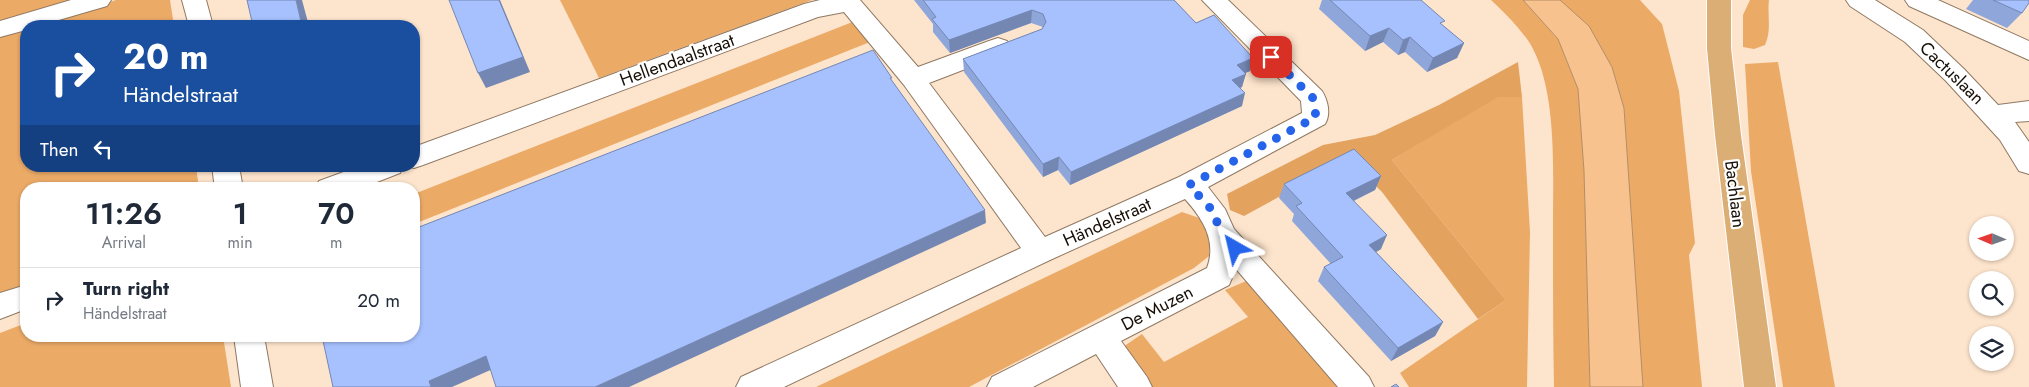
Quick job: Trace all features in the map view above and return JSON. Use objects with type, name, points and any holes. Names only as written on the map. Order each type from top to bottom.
[{"type":"main road","name":"Bachlaan","points":[[1719,0],[1719,48],[1728,136],[1760,387]]},
{"type":"street","points":[[31,20],[99,0]]},
{"type":"street","points":[[194,0],[199,20]]},
{"type":"street","name":"Händelstraat","points":[[752,387],[1040,252],[1189,185],[1316,117],[1313,98],[1214,0]]},
{"type":"street","name":"Cactuslaan","points":[[1858,0],[1914,36],[1955,75],[2009,132],[2029,164]]},
{"type":"street","points":[[1917,0],[2029,52]]},
{"type":"street","name":"Hellendaalstraat","points":[[420,156],[812,10],[837,4],[850,4],[913,79],[1040,252]]},
{"type":"street","points":[[0,29],[20,23]]},
{"type":"street","points":[[913,79],[1023,38]]},
{"type":"street","points":[[1994,115],[2029,111]]},
{"type":"street","points":[[348,182],[374,172]]},
{"type":"street","name":"De Muzen","points":[[1003,387],[1219,276],[1225,258],[1222,234],[1212,210],[1189,185]]},
{"type":"street","points":[[1222,234],[1358,387]]},
{"type":"street","points":[[0,306],[20,299]]},
{"type":"street","points":[[1100,336],[1136,387]]},
{"type":"street","points":[[249,342],[257,387]]},
{"type":"shaded area","points":[[0,0],[71,0],[0,22]]},
{"type":"shaded area","points":[[116,0],[170,0],[173,20],[52,20]]},
{"type":"shaded area","points":[[560,0],[812,0],[599,78]]},
{"type":"shaded area","points":[[1491,0],[1523,0],[1558,39],[1578,89],[1584,171],[1590,387],[1554,387],[1553,158],[1550,111],[1541,68],[1533,49],[1514,23]]},
{"type":"shaded area","points":[[1523,0],[1560,0],[1589,26],[1612,67],[1624,108],[1643,387],[1590,387],[1584,171],[1578,89],[1558,39]]},
{"type":"shaded area","points":[[1560,0],[1640,0],[1662,24],[1679,91],[1695,243],[1689,255],[1702,387],[1643,387],[1624,108],[1612,67],[1589,27]]},
{"type":"shaded area","points":[[1750,0],[1769,0],[1767,39],[1765,45],[1754,49],[1743,47],[1743,15]]},
{"type":"shaded area","points":[[855,21],[870,42],[420,222],[420,192]]},
{"type":"shaded area","points":[[20,30],[20,172],[197,172],[198,182],[20,182],[20,291],[0,298],[0,37]]},
{"type":"shaded area","points":[[1518,62],[1522,97],[1498,97],[1392,160],[1506,300],[1478,319],[1382,192],[1348,159],[1244,216],[1230,210],[1227,194],[1323,145],[1375,135],[1439,105]]},
{"type":"shaded area","points":[[1778,62],[1835,387],[1783,387],[1751,171],[1745,64]]},
{"type":"shaded area","points":[[1498,96],[1522,97],[1530,232],[1527,387],[1409,387],[1400,373],[1506,300],[1392,160]]},
{"type":"shaded area","points":[[1182,212],[1202,219],[1210,236],[1209,256],[1194,268],[969,387],[816,387]]},
{"type":"shaded area","points":[[1251,279],[1345,387],[1148,387],[1120,349],[1142,334],[1164,362],[1248,317],[1225,290]]},
{"type":"shaded area","points":[[20,325],[20,342],[224,342],[231,387],[0,387],[0,333]]},
{"type":"building","points":[[247,0],[296,0],[301,20],[252,20]]},
{"type":"building","points":[[449,0],[499,0],[523,57],[478,73]]},
{"type":"building","points":[[923,0],[1174,0],[1196,23],[1214,15],[1253,58],[1237,65],[1246,74],[1232,80],[1245,93],[1071,172],[1059,157],[1043,164],[963,59],[1042,29],[1046,22],[1043,14],[1032,10],[949,40],[932,19],[936,17]]},
{"type":"building","points":[[1330,0],[1421,0],[1445,21],[1440,23],[1464,43],[1433,58],[1410,37],[1403,40],[1389,28],[1370,36]]},
{"type":"building","points":[[1993,0],[2029,0],[2029,3],[2022,13]]},
{"type":"building","points":[[873,50],[892,78],[890,78],[985,210],[595,387],[496,387],[486,356],[429,381],[431,387],[333,387],[323,342],[420,342],[420,227]]},
{"type":"building","points":[[1354,149],[1381,176],[1346,193],[1387,235],[1369,245],[1443,322],[1398,348],[1324,267],[1343,257],[1296,206],[1302,203],[1284,184]]},
{"type":"route","points":[[1235,248],[1222,234],[1212,210],[1189,185],[1316,117],[1313,98],[1271,57]]}]
